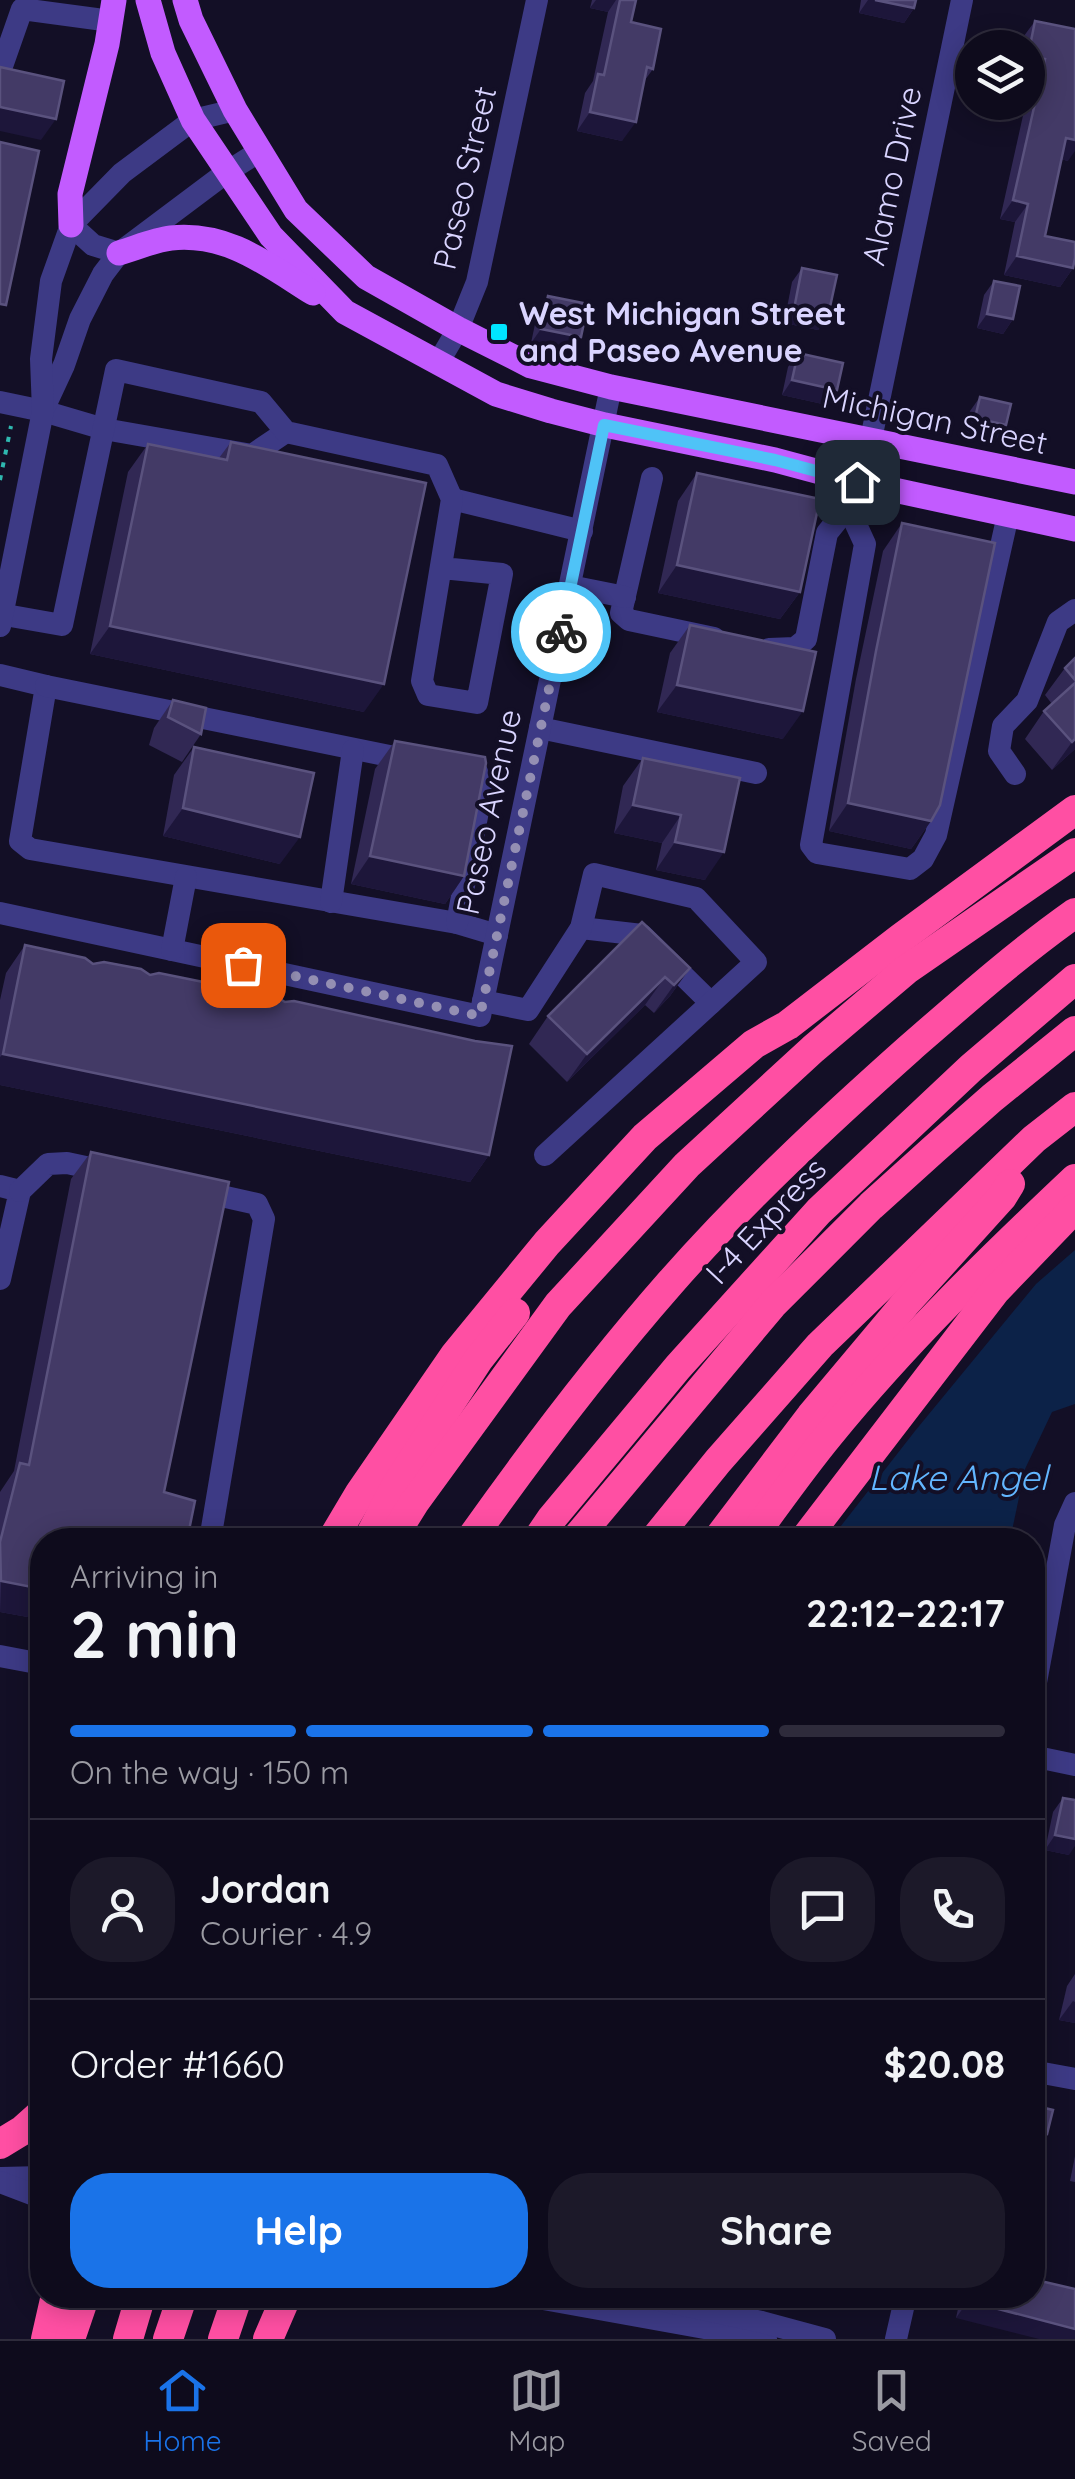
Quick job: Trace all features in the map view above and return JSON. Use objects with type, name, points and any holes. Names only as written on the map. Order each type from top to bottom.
[{"type":"highway","points":[[339,1528],[454,1355],[547,1242],[646,1137],[754,1044],[788,1025],[1075,810]]},
{"type":"highway","points":[[398,1528],[558,1306],[687,1166],[813,1049],[906,970],[1075,854]]},
{"type":"highway","points":[[478,1528],[528,1457],[593,1376],[671,1282],[756,1191],[957,1007],[1030,945],[1075,913]]},
{"type":"highway","name":"I-4 Express","points":[[545,1528],[678,1367],[819,1211],[971,1068],[1075,979]]},
{"type":"highway","points":[[374,1528],[396,1486],[478,1360],[534,1289],[636,1170],[788,1025]]},
{"type":"highway","name":"I-4 Express","points":[[585,1528],[772,1305],[871,1206],[992,1098],[1075,1031]]},
{"type":"highway","points":[[664,1528],[820,1346],[1034,1139],[1075,1106]]},
{"type":"highway","points":[[725,1528],[811,1416],[1002,1197],[1034,1139]]},
{"type":"highway","points":[[759,1528],[827,1438],[893,1362],[1075,1179]]},
{"type":"highway","points":[[813,1528],[995,1291],[1075,1208]]},
{"type":"highway","points":[[0,2144],[30,2124]]},
{"type":"highway","points":[[46,2339],[53,2308]]},
{"type":"highway","points":[[70,2339],[81,2308]]},
{"type":"highway","points":[[128,2339],[137,2308]]},
{"type":"highway","points":[[168,2339],[179,2308]]},
{"type":"highway","points":[[223,2339],[234,2308]]},
{"type":"highway","points":[[268,2339],[281,2308]]},
{"type":"main road","points":[[148,0],[163,54],[194,120],[272,236],[345,312]]},
{"type":"main road","name":"Michigan Street","points":[[185,0],[235,110],[296,210],[366,277],[458,328],[531,366],[611,387],[1075,482]]},
{"type":"main road","points":[[71,225],[70,194],[113,11]]},
{"type":"main road","points":[[119,254],[170,238],[209,239],[240,248],[345,312],[496,394],[604,425],[1075,529]]},
{"type":"street","name":"Paseo Street","points":[[438,363],[477,282],[538,0]]},
{"type":"street","name":"Alamo Drive","points":[[625,597],[621,614],[628,620],[772,650],[795,648],[806,639],[827,533],[848,507],[871,439],[962,0]]},
{"type":"street","points":[[0,66],[22,8],[113,11]]},
{"type":"street","points":[[43,411],[41,359],[51,281],[71,225],[122,173],[194,120],[235,110]]},
{"type":"street","points":[[260,151],[119,254],[103,274],[80,319],[43,411],[1,618],[62,626],[116,370],[261,402],[286,432],[437,465],[452,499],[422,681],[428,695],[478,703],[502,574],[442,568]]},
{"type":"street","points":[[71,225],[93,246],[119,254]]},
{"type":"street","name":"Paseo Avenue","points":[[461,1040],[476,1010],[497,935],[611,387]]},
{"type":"street","points":[[0,402],[104,429],[252,455],[286,432]]},
{"type":"street","points":[[570,586],[625,597],[652,478]]},
{"type":"street","points":[[452,499],[582,531]]},
{"type":"street","points":[[848,507],[865,544],[811,845],[817,854],[910,869],[923,858],[936,835],[1008,515]]},
{"type":"street","points":[[1015,774],[999,751],[1003,726],[1027,701],[1058,622],[1075,610]]},
{"type":"street","points":[[0,675],[353,750],[478,772],[482,790],[457,923]]},
{"type":"street","points":[[46,686],[20,841],[30,849],[457,923],[497,935]]},
{"type":"street","points":[[540,728],[756,773]]},
{"type":"street","points":[[331,902],[353,750]]},
{"type":"street","points":[[0,913],[83,939],[140,951],[172,950],[208,966],[276,972],[339,986],[403,1009],[528,1010],[581,928],[594,874],[696,898],[756,962],[544,1155]]},
{"type":"street","points":[[172,950],[186,877]]},
{"type":"street","points":[[581,928],[642,935],[711,1003]]},
{"type":"street","points":[[271,1001],[276,972]]},
{"type":"street","points":[[334,1012],[339,986]]},
{"type":"street","points":[[0,1279],[10,1189],[48,1164],[66,1163],[124,1175]]},
{"type":"street","points":[[181,1187],[257,1204],[264,1219],[212,1528]]},
{"type":"street","points":[[1045,1633],[1065,1525],[1075,1503]]},
{"type":"street","points":[[0,1656],[30,1662]]},
{"type":"street","points":[[1045,1759],[1075,1765]]},
{"type":"street","points":[[1045,2073],[1075,2079]]},
{"type":"street","points":[[0,2180],[30,2178]]},
{"type":"street","points":[[0,2180],[30,2193]]},
{"type":"street","points":[[593,2308],[766,2339]]},
{"type":"street","points":[[697,2308],[824,2339]]},
{"type":"street","points":[[896,2339],[903,2308]]},
{"type":"path","points":[[0,480],[11,428]]},
{"type":"water","name":"Lake Angel","points":[[1075,1250],[1075,1404],[1052,1412],[1025,1469],[1013,1528],[839,1528],[915,1431],[1036,1284]]},
{"type":"building","points":[[620,0],[636,0],[631,22],[661,29],[653,69],[647,67],[636,122],[590,112],[598,74],[604,75]]},
{"type":"building","points":[[875,0],[916,0],[914,8]]},
{"type":"building","points":[[1035,21],[1075,29],[1075,140],[1066,138],[1045,236],[1075,242],[1073,268],[1017,256],[1028,204],[1013,200],[1031,120],[1045,120],[1045,30],[1033,30]]},
{"type":"building","points":[[0,67],[64,81],[56,119],[0,107]]},
{"type":"building","points":[[0,142],[39,151],[6,305],[0,304]]},
{"type":"building","points":[[802,268],[837,275],[828,316],[794,309]]},
{"type":"building","points":[[994,281],[1020,286],[1013,319],[987,314]]},
{"type":"building","points":[[548,296],[588,304],[581,337],[541,329]]},
{"type":"building","points":[[798,353],[843,363],[837,390],[792,380]]},
{"type":"building","points":[[980,397],[1011,404],[1006,425],[975,418]]},
{"type":"building","points":[[231,442],[426,483],[384,684],[110,626],[148,444],[227,460]]},
{"type":"building","points":[[697,473],[820,499],[800,592],[677,565]]},
{"type":"building","points":[[902,523],[995,543],[940,805],[931,821],[848,803]]},
{"type":"building","points":[[690,625],[816,652],[803,711],[677,685]]},
{"type":"building","points":[[1075,658],[1075,680],[1065,668]]},
{"type":"building","points":[[1075,683],[1075,739],[1072,742],[1044,711]]},
{"type":"building","points":[[173,700],[206,708],[201,734],[168,717]]},
{"type":"building","points":[[395,741],[485,757],[464,876],[370,856]]},
{"type":"building","points":[[194,747],[314,773],[300,837],[183,808]]},
{"type":"building","points":[[643,758],[740,778],[724,852],[675,842],[681,815],[633,805]]},
{"type":"building","points":[[642,922],[690,968],[674,985],[665,977],[587,1054],[548,1016]]},
{"type":"building","points":[[25,945],[85,958],[93,964],[104,962],[141,969],[150,975],[159,973],[208,983],[217,990],[229,988],[512,1046],[489,1155],[3,1054]]},
{"type":"building","points":[[91,1152],[229,1182],[164,1492],[195,1501],[189,1528],[30,1528],[30,1587],[1,1581],[0,1542],[20,1463],[29,1465]]},
{"type":"building","points":[[1063,1798],[1075,1800],[1075,1839],[1055,1835]]},
{"type":"building","points":[[1045,2108],[1053,2110],[1045,2134]]},
{"type":"building","points":[[1045,2282],[1075,2289],[1075,2329],[995,2308],[1045,2308]]},
{"type":"way so far","points":[[243,965],[480,1016],[561,632]]},
{"type":"place","name":"West Michigan Street and Paseo Avenue","points":[[499,332]]},
{"type":"route","points":[[561,632],[604,425],[775,460],[857,482]]}]
